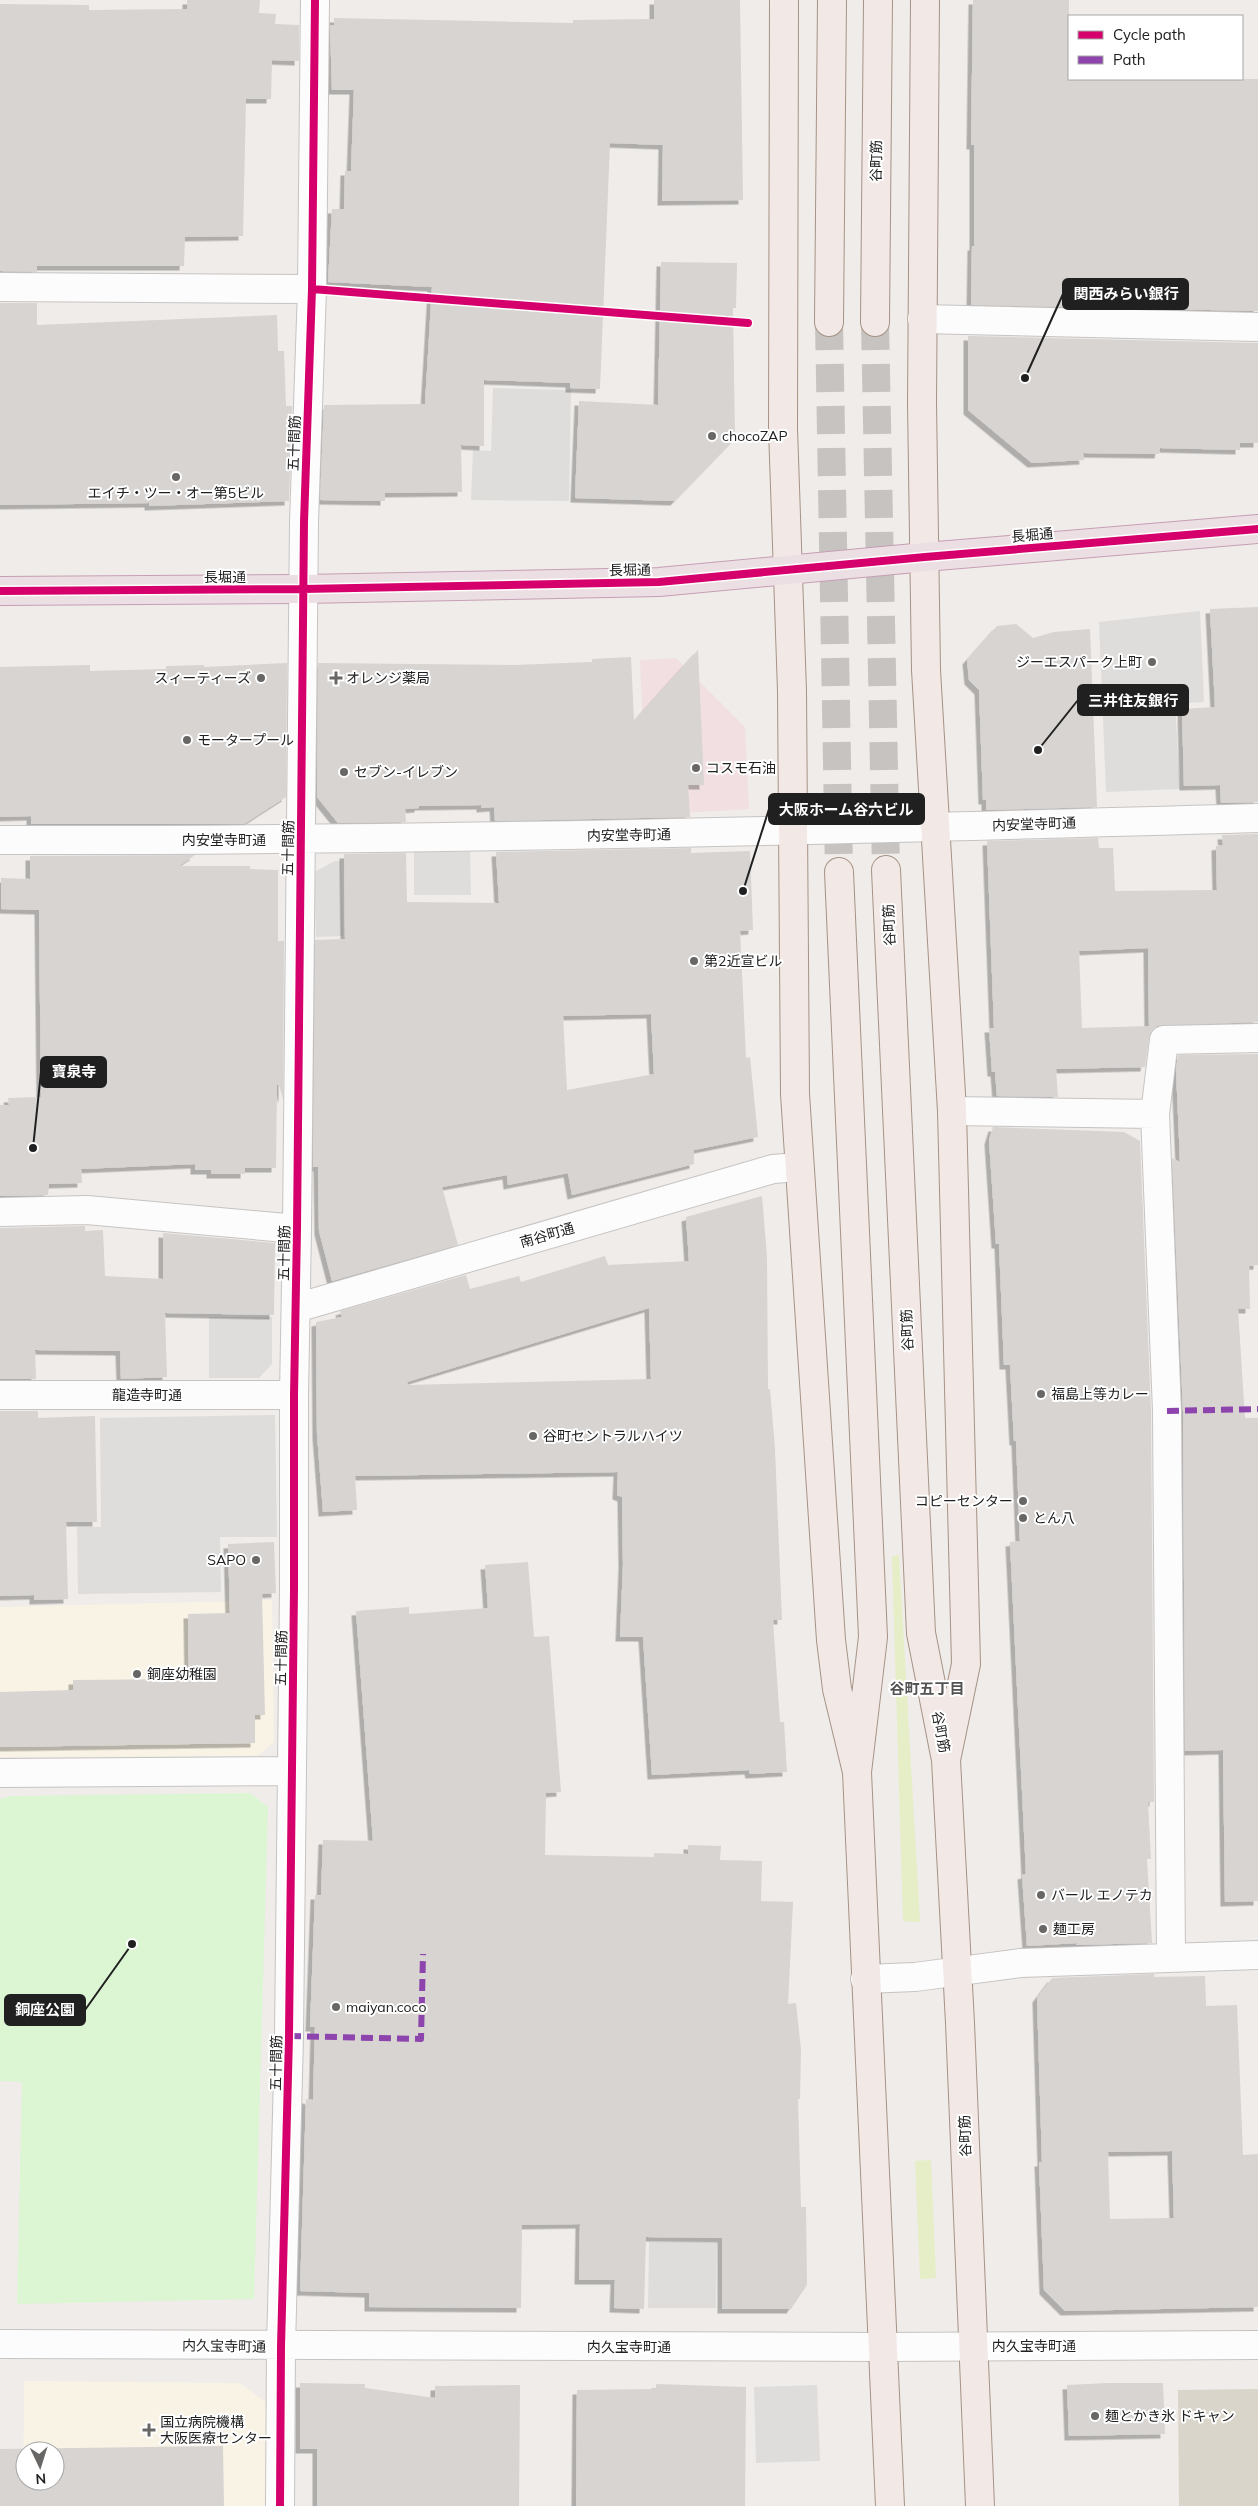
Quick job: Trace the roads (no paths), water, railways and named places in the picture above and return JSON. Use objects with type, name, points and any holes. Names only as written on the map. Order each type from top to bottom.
[{"type":"highway","name":"長堀通","points":[[0,591],[303,589],[660,582],[925,557],[1258,529]]},
{"type":"main road","points":[[784,0],[782,344],[799,1167],[831,1640],[836,1689],[857,1772]]},
{"type":"main road","points":[[830,322],[832,0]]},
{"type":"main road","name":"谷町筋","points":[[874,322],[878,0]]},
{"type":"main road","points":[[925,0],[922,319],[926,670],[952,1111],[966,1664],[946,1760]]},
{"type":"main road","name":"谷町筋","points":[[886,870],[921,1633],[946,1760],[958,1972],[980,2506]]},
{"type":"main road","points":[[839,872],[873,1637],[857,1772],[890,2506]]},
{"type":"street","name":"五十間筋","points":[[280,2506],[281,2347],[289,2036],[303,589],[312,289],[315,0]]},
{"type":"street","points":[[0,287],[312,289]]},
{"type":"street","points":[[922,319],[1258,327]]},
{"type":"street","name":"内安堂寺町通","points":[[0,840],[300,840],[793,831],[1258,818]]},
{"type":"street","points":[[1171,1957],[1166,1412],[1155,1114],[1164,1040],[1258,1038]]},
{"type":"street","points":[[952,1111],[1155,1114]]},
{"type":"street","name":"南谷町通","points":[[296,1308],[773,1169],[799,1167]]},
{"type":"street","points":[[0,1212],[87,1210],[297,1229]]},
{"type":"street","name":"龍造寺町通","points":[[0,1395],[294,1396]]},
{"type":"street","points":[[0,1773],[292,1771]]},
{"type":"street","points":[[865,1979],[915,1977],[1020,1963],[1258,1955]]},
{"type":"street","name":"内久宝寺町通","points":[[0,2344],[281,2347],[1258,2345]]},
{"type":"tunnel","points":[[829,322],[839,872]]},
{"type":"tunnel","points":[[875,322],[886,870]]},
{"type":"place","name":"関西みらい銀行","points":[[1025,378]]},
{"type":"place","name":"chocoZAP","points":[[712,436]]},
{"type":"place","name":"エイチ・ツー・オー第5ビル","points":[[176,477]]},
{"type":"place","name":"ジーエスパーク上町","points":[[1152,662]]},
{"type":"place","name":"スィーティーズ","points":[[261,678]]},
{"type":"place","name":"オレンジ薬局","points":[[336,678]]},
{"type":"place","name":"モータープール","points":[[187,740]]},
{"type":"place","name":"三井住友銀行","points":[[1038,750]]},
{"type":"place","name":"コスモ石油","points":[[696,768]]},
{"type":"place","name":"セブン-イレブン","points":[[344,772]]},
{"type":"place","name":"大阪ホーム谷六ビル","points":[[743,891]]},
{"type":"place","name":"第2近宣ビル","points":[[694,961]]},
{"type":"place","name":"寶泉寺","points":[[33,1148]]},
{"type":"place","name":"福島上等カレー","points":[[1041,1394]]},
{"type":"place","name":"谷町セントラルハイツ","points":[[533,1436]]},
{"type":"place","name":"コピーセンター","points":[[1023,1501]]},
{"type":"place","name":"とん八","points":[[1023,1518]]},
{"type":"place","name":"SAPO","points":[[256,1560]]},
{"type":"place","name":"銅座幼稚園","points":[[137,1674]]},
{"type":"place","name":"バール エノテカ","points":[[1041,1895]]},
{"type":"place","name":"麺工房","points":[[1043,1929]]},
{"type":"place","name":"銅座公園","points":[[132,1944]]},
{"type":"place","name":"maiyan.coco","points":[[336,2007]]},
{"type":"place","name":"麺とかき氷 ドキャン","points":[[1095,2416]]},
{"type":"place","name":"国立病院機構 大阪医療センター","points":[[149,2430]]},
{"type":"district","name":"谷町五丁目","points":[[927,1689]]}]
